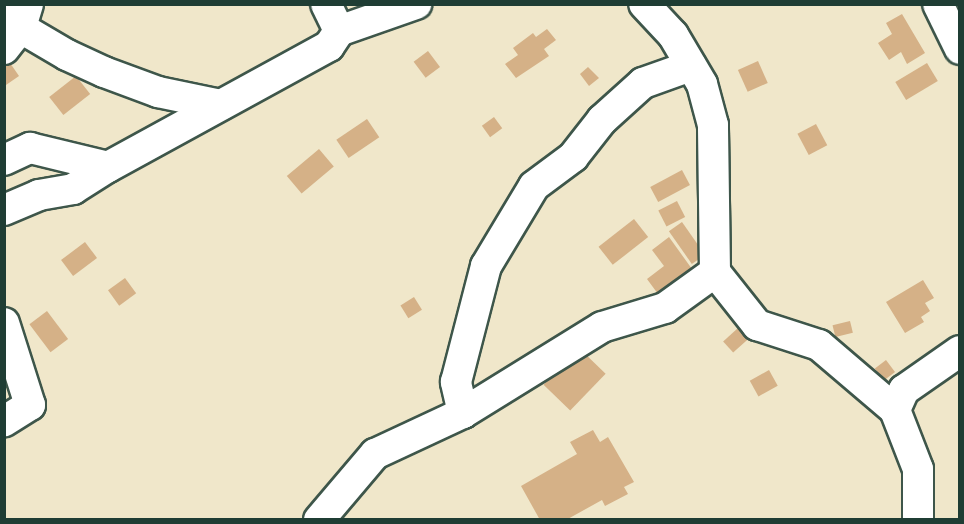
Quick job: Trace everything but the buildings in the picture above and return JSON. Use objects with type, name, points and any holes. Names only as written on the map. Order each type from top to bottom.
[{"type":"street","points":[[326,4],[339,31]]},
{"type":"street","points":[[4,210],[39,195],[73,189],[108,167],[329,46],[339,31],[416,4]]},
{"type":"street","points":[[644,4],[673,35],[702,84],[713,125],[715,272],[757,325],[819,345],[895,410],[918,469],[918,519]]},
{"type":"street","points":[[938,4],[960,49]]},
{"type":"street","points":[[15,25],[67,55],[104,72],[158,92],[221,105]]},
{"type":"street","points":[[463,414],[456,382],[486,266],[534,186],[573,157],[602,120],[643,83],[691,66]]},
{"type":"street","points":[[4,160],[30,148],[108,167]]},
{"type":"street","points":[[319,519],[375,454],[463,414],[602,327],[665,308],[715,272]]},
{"type":"street","points":[[4,323],[30,405],[4,421]]},
{"type":"street","points":[[895,410],[904,390],[960,351]]}]
